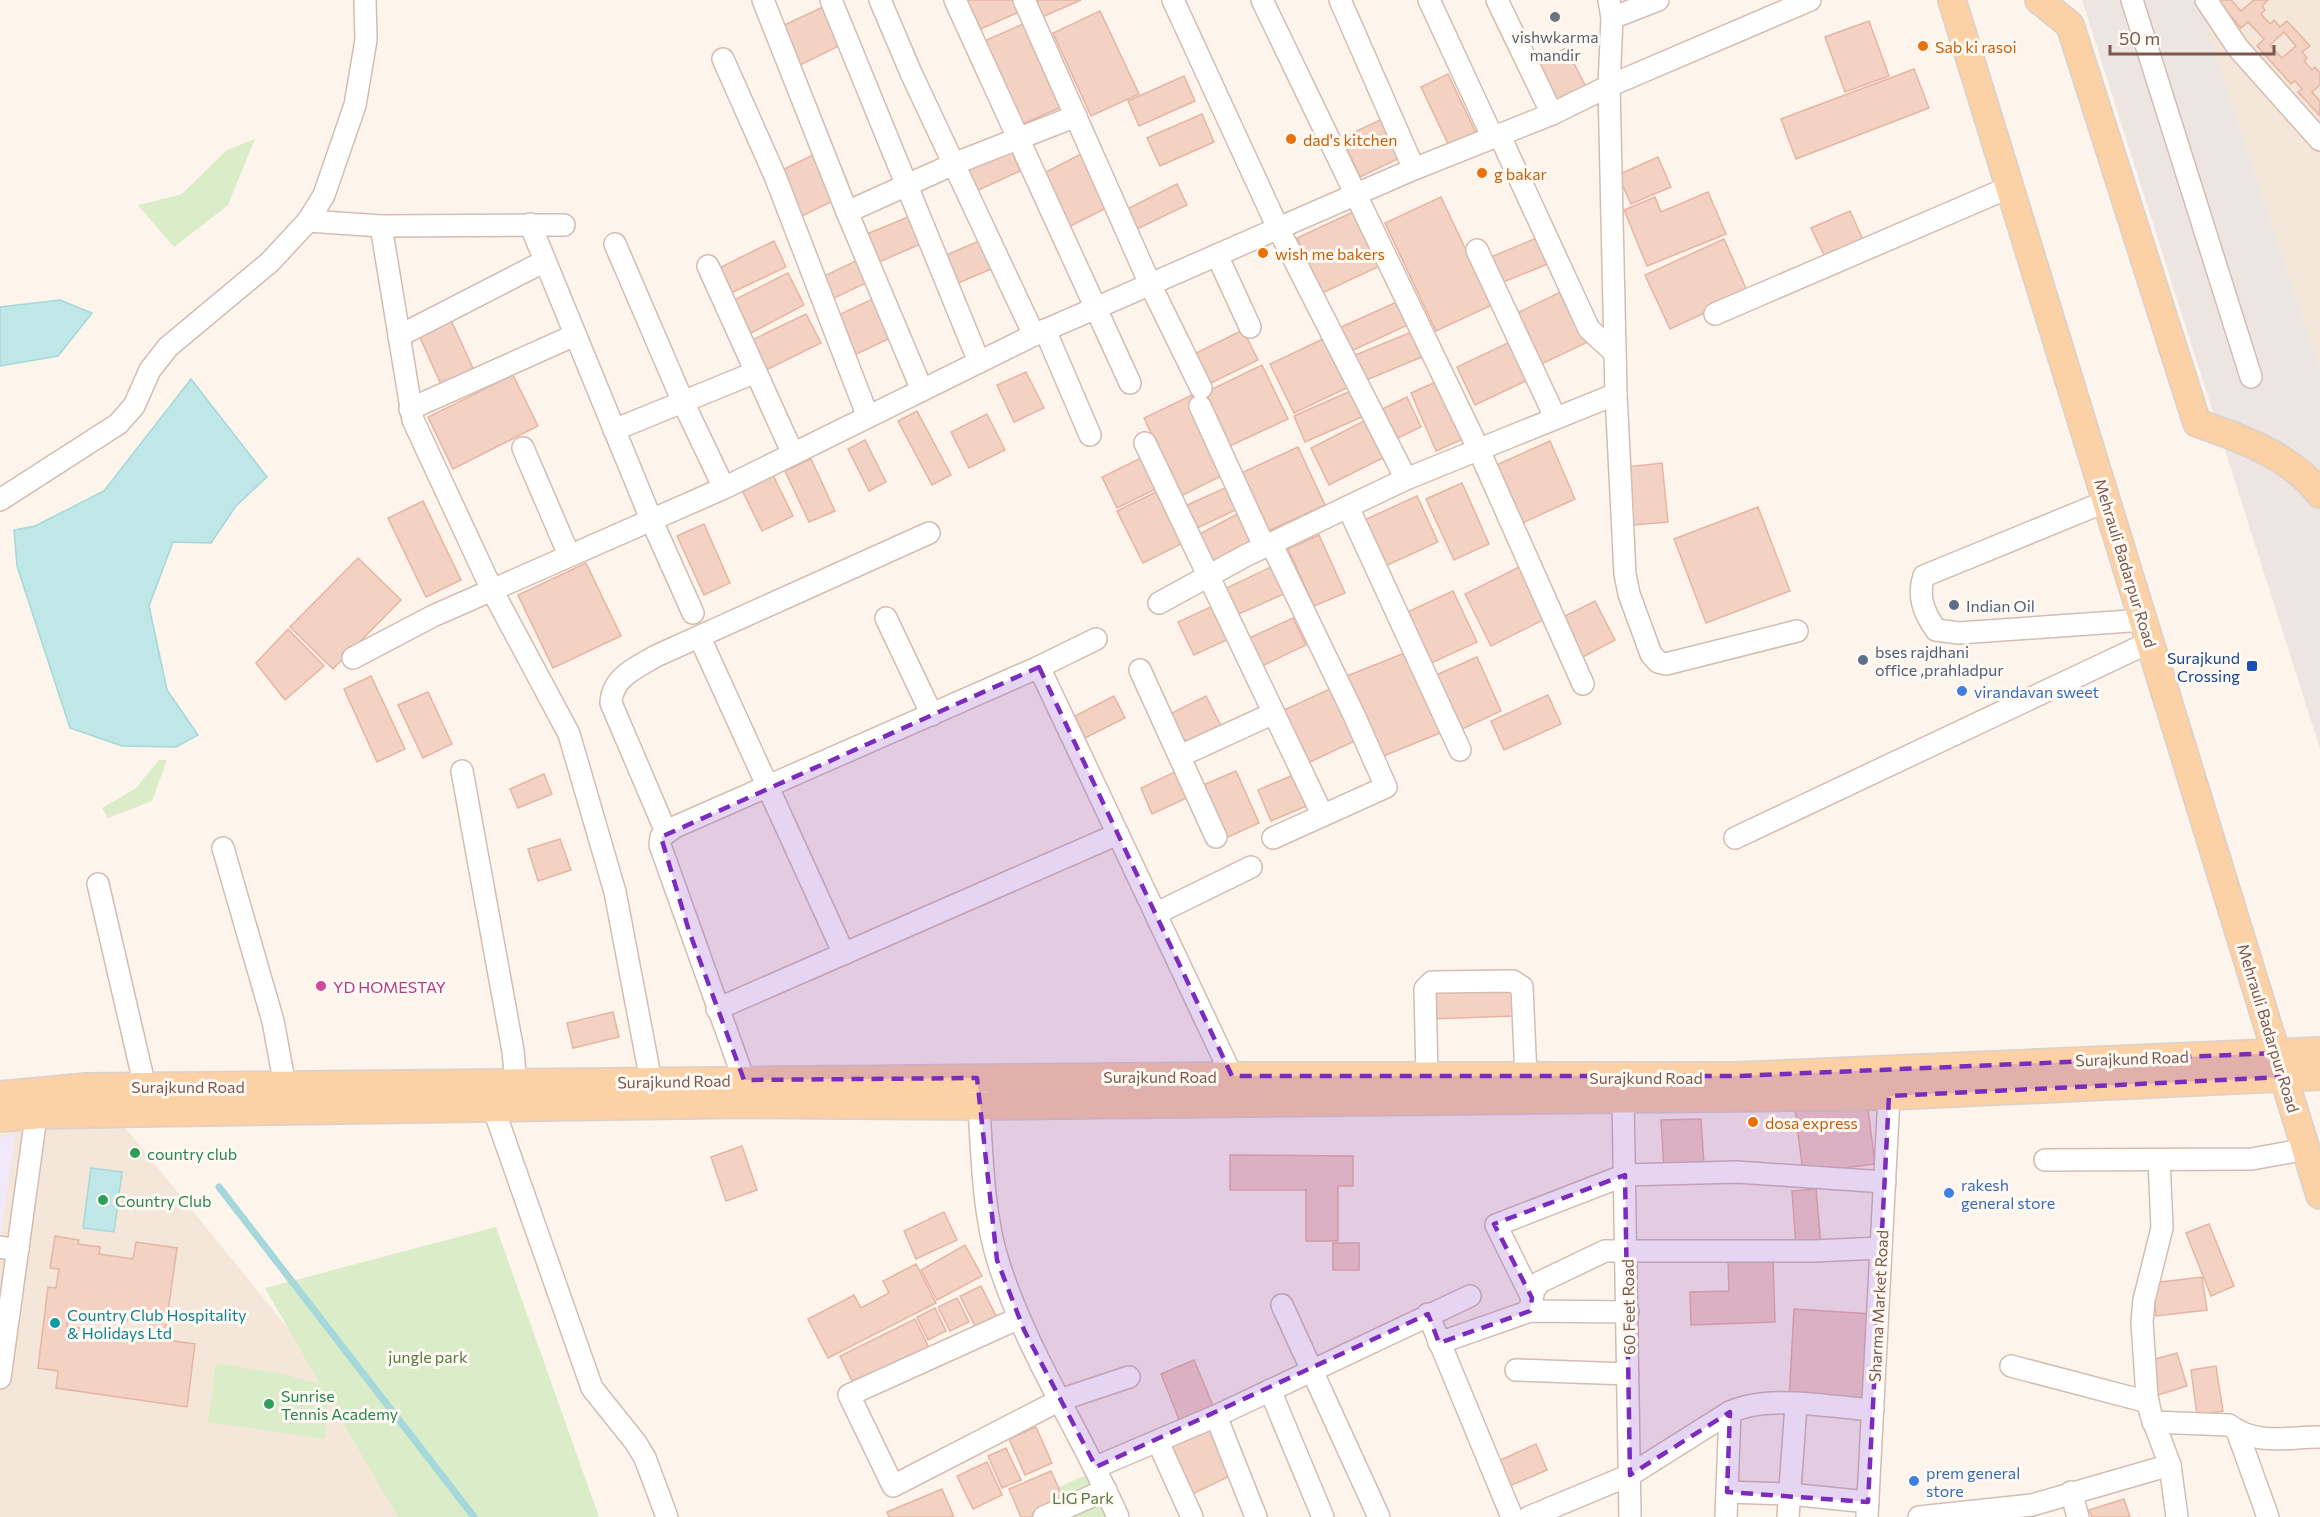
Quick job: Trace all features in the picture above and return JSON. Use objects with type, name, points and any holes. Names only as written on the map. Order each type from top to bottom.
[{"type":"main road","name":"Mehrauli Badarpur Road","points":[[1952,0],[2320,1195]]},
{"type":"main road","points":[[2038,0],[2070,25],[2197,423],[2242,438],[2306,476],[2320,494]]},
{"type":"main road","name":"Surajkund Road","points":[[0,1095],[38,1102],[493,1107],[747,1104],[979,1106],[1623,1097],[1889,1096],[2281,1065],[2320,1051]]},
{"type":"main road","name":"Surajkund Road","points":[[0,1118],[38,1102],[145,1087],[1232,1076],[1738,1076],[2281,1065],[2320,1076]]},
{"type":"street","points":[[0,500],[118,424],[135,406],[150,370],[168,347],[270,262],[308,220],[324,195],[355,105],[366,40],[365,0]]},
{"type":"street","points":[[764,0],[847,212],[922,390]]},
{"type":"street","points":[[831,0],[978,362]]},
{"type":"street","points":[[880,0],[911,73],[1090,435]]},
{"type":"street","points":[[955,0],[1130,383]]},
{"type":"street","points":[[1024,0],[1268,545],[1354,715],[1386,787],[1273,838]]},
{"type":"street","points":[[1173,0],[1278,228],[1406,479]]},
{"type":"street","points":[[1262,0],[1478,448],[1583,684]]},
{"type":"street","points":[[1340,0],[1414,169]]},
{"type":"street","points":[[1429,0],[1589,329],[1615,353]]},
{"type":"street","points":[[1497,0],[1552,114]]},
{"type":"street","points":[[1658,0],[1610,9],[1609,86],[1616,394],[1625,574],[1629,594],[1651,654],[1658,662],[1666,664],[1797,631]]},
{"type":"street","points":[[353,658],[433,616],[724,488],[1040,333],[1414,169],[1552,114],[1609,86],[1810,0]]},
{"type":"street","points":[[2132,0],[2251,377]]},
{"type":"street","points":[[2206,0],[2231,39],[2320,140]]},
{"type":"street","points":[[723,59],[775,176],[868,417]]},
{"type":"street","points":[[847,212],[956,163],[1076,116]]},
{"type":"street","points":[[1715,314],[2010,187]]},
{"type":"street","points":[[308,220],[381,226],[564,225]]},
{"type":"street","points":[[530,224],[651,519],[693,613]]},
{"type":"street","points":[[381,226],[410,409],[492,590],[569,734],[615,892],[651,1081]]},
{"type":"street","points":[[615,244],[683,402],[724,488]]},
{"type":"street","points":[[1477,250],[1555,417]]},
{"type":"street","points":[[1217,255],[1250,327]]},
{"type":"street","points":[[399,336],[545,261]]},
{"type":"street","points":[[708,266],[793,454]]},
{"type":"street","points":[[410,409],[575,335]]},
{"type":"street","points":[[614,430],[756,372]]},
{"type":"street","points":[[1159,603],[1268,545],[1406,479],[1616,394]]},
{"type":"street","points":[[1145,443],[1322,814]]},
{"type":"street","points":[[523,448],[569,555]]},
{"type":"street","points":[[2107,501],[1924,576],[1921,587],[1925,614],[1936,630],[1959,633],[2147,631]]},
{"type":"street","points":[[1348,507],[1460,750]]},
{"type":"street","points":[[666,832],[611,703],[611,691],[621,677],[656,656],[929,533]]},
{"type":"street","points":[[886,618],[932,715]]},
{"type":"street","points":[[1735,838],[2147,631]]},
{"type":"street","points":[[700,638],[844,954]]},
{"type":"street","points":[[744,1080],[660,844],[666,832],[1039,667],[1096,639]]},
{"type":"street","points":[[1039,667],[1232,1076]]},
{"type":"street","points":[[1140,670],[1216,837]]},
{"type":"street","points":[[1180,756],[1274,713]]},
{"type":"street","points":[[462,771],[513,1051],[516,1083]]},
{"type":"street","points":[[717,1009],[1118,834]]},
{"type":"street","points":[[223,848],[273,1021],[285,1086]]},
{"type":"street","points":[[1157,913],[1251,867]]},
{"type":"street","points":[[98,884],[145,1087]]},
{"type":"street","points":[[1427,1077],[1425,989],[1428,985],[1432,982],[1514,981],[1522,987],[1526,1077]]},
{"type":"street","points":[[977,1078],[993,1240],[1019,1318],[1096,1467],[1118,1517]]},
{"type":"street","name":"Sharma Market Road","points":[[1868,1509],[1889,1096]]},
{"type":"street","name":"60 Feet Road","points":[[1623,1097],[1630,1517]]},
{"type":"street","points":[[0,1378],[9,1248],[38,1102]]},
{"type":"street","points":[[493,1107],[592,1388],[636,1443],[645,1458],[667,1517]]},
{"type":"street","points":[[2045,1160],[2259,1158],[2306,1149]]},
{"type":"street","points":[[2159,1160],[2163,1213],[2144,1300],[2142,1322],[2150,1412],[2170,1465],[2177,1517]]},
{"type":"street","points":[[1531,1305],[1496,1225],[1625,1175],[1737,1172],[1885,1182]]},
{"type":"street","points":[[1531,1305],[1540,1282],[1592,1255],[1605,1251],[1813,1251],[1881,1248]]},
{"type":"street","points":[[1096,1467],[1216,1416],[1470,1296]]},
{"type":"street","points":[[1282,1305],[1379,1517]]},
{"type":"street","points":[[1439,1343],[1531,1305],[1628,1312]]},
{"type":"street","points":[[1428,1314],[1512,1517]]},
{"type":"street","points":[[1019,1318],[849,1395],[893,1486],[1060,1400],[1129,1377]]},
{"type":"street","points":[[2011,1366],[2150,1412],[2182,1421],[2229,1425],[2237,1431],[2266,1441],[2320,1437]]},
{"type":"street","points":[[1516,1370],[1628,1374]]},
{"type":"street","points":[[1270,1390],[1323,1517]]},
{"type":"street","points":[[1535,1516],[1630,1475],[1730,1412],[1745,1405],[1764,1402],[1873,1410]]},
{"type":"street","points":[[1788,1517],[1796,1405]]},
{"type":"street","points":[[1726,1517],[1730,1412]]},
{"type":"street","points":[[1216,1416],[1256,1517]]},
{"type":"street","points":[[2237,1431],[2268,1517]]},
{"type":"street","points":[[1158,1442],[1192,1517]]},
{"type":"street","points":[[1919,1517],[1957,1515],[2032,1505],[2170,1465]]},
{"type":"street","points":[[1044,1517],[1106,1490]]},
{"type":"street","points":[[1727,1492],[1789,1494],[1868,1509]]},
{"type":"street","points":[[2071,1492],[2078,1517]]},
{"type":"highlighted area","points":[[1039,667],[1232,1076],[1738,1076],[2277,1053],[2284,1077],[1889,1096],[1868,1502],[1727,1492],[1730,1412],[1630,1475],[1625,1175],[1494,1224],[1532,1298],[1530,1311],[1439,1343],[1428,1314],[1096,1467],[1024,1330],[997,1260],[977,1078],[744,1080],[689,931],[661,837]]},
{"type":"shaded area","points":[[2082,0],[2198,0],[2320,368],[2320,749]]},
{"type":"shaded area","points":[[2198,0],[2320,0],[2320,368]]},
{"type":"shaded area","points":[[119,1120],[439,1517],[0,1517],[0,1134]]},
{"type":"shaded area","points":[[15,1135],[0,1242],[0,1137]]},
{"type":"green space","points":[[255,139],[228,205],[174,247],[138,205],[182,194],[227,150]]},
{"type":"green space","points":[[159,760],[167,760],[152,801],[108,818],[102,808],[135,789]]},
{"type":"green space","name":"jungle park","points":[[496,1227],[599,1517],[398,1517],[328,1397],[325,1439],[208,1422],[216,1363],[278,1373],[320,1384],[265,1288]]},
{"type":"green space","name":"LIG Park","points":[[1093,1472],[1111,1517],[1042,1517],[1034,1498]]},
{"type":"water","points":[[60,300],[92,313],[58,356],[0,366],[0,307]]},
{"type":"water","points":[[191,379],[267,477],[236,506],[211,543],[173,542],[149,606],[167,690],[198,735],[176,747],[122,746],[70,728],[17,566],[14,530],[35,526],[104,491]]},
{"type":"water","name":"Country Club","points":[[91,1168],[122,1172],[114,1232],[83,1228]]},
{"type":"building","points":[[960,0],[1014,0],[1019,12],[974,32]]},
{"type":"building","points":[[1035,0],[1081,0],[1042,17]]},
{"type":"building","points":[[2217,0],[2231,0],[2241,11],[2254,0],[2268,0],[2262,6],[2265,10],[2261,14],[2270,24],[2274,20],[2280,27],[2287,21],[2310,46],[2302,52],[2307,58],[2304,61],[2312,70],[2315,67],[2320,73],[2320,85],[2312,92],[2320,101],[2320,116],[2298,92],[2302,89],[2295,81],[2291,84],[2257,46],[2264,39],[2248,22],[2241,28]],"holes":[[[2284,32],[2296,46],[2282,58],[2270,45]]]},
{"type":"building","points":[[827,5],[845,43],[798,66],[780,27]]},
{"type":"building","points":[[1100,11],[1139,94],[1091,116],[1053,33]]},
{"type":"building","points":[[1030,21],[1066,105],[1018,126],[982,42]]},
{"type":"building","points":[[1869,21],[1889,76],[1845,92],[1825,37]]},
{"type":"building","points":[[1566,48],[1586,87],[1557,102],[1537,63]]},
{"type":"building","points":[[1914,69],[1929,108],[1796,159],[1781,119]]},
{"type":"building","points":[[1448,74],[1476,133],[1449,146],[1421,87]]},
{"type":"building","points":[[1184,76],[1195,101],[1139,126],[1128,101]]},
{"type":"building","points":[[1202,114],[1214,142],[1160,166],[1147,138]]},
{"type":"building","points":[[1382,119],[1400,158],[1360,177],[1342,138]]},
{"type":"building","points":[[1011,149],[1020,171],[974,192],[964,170]]},
{"type":"building","points":[[1085,152],[1112,205],[1067,228],[1040,175]]},
{"type":"building","points":[[817,153],[839,198],[798,218],[776,173]]},
{"type":"building","points":[[1658,157],[1671,187],[1631,204],[1618,175]]},
{"type":"building","points":[[1177,184],[1187,205],[1135,230],[1125,210]]},
{"type":"building","points":[[1708,192],[1726,234],[1647,266],[1624,210],[1655,197],[1661,212]]},
{"type":"building","points":[[1441,197],[1492,305],[1436,331],[1385,223]]},
{"type":"building","points":[[1355,211],[1380,266],[1322,293],[1297,238]]},
{"type":"building","points":[[1850,211],[1864,242],[1826,259],[1811,228]]},
{"type":"building","points":[[913,215],[925,242],[879,262],[867,234]]},
{"type":"building","points":[[1544,235],[1555,261],[1496,285],[1486,259]]},
{"type":"building","points":[[986,238],[998,266],[949,287],[937,259]]},
{"type":"building","points":[[1724,239],[1748,293],[1670,329],[1645,275]]},
{"type":"building","points":[[774,241],[786,267],[729,294],[717,269]]},
{"type":"building","points":[[862,258],[872,280],[828,301],[818,279]]},
{"type":"building","points":[[788,273],[804,305],[749,334],[732,301]]},
{"type":"building","points":[[1567,289],[1592,340],[1533,368],[1509,317]]},
{"type":"building","points":[[877,297],[895,336],[850,357],[832,318]]},
{"type":"building","points":[[1399,301],[1410,324],[1347,353],[1337,329]]},
{"type":"building","points":[[806,314],[821,343],[766,370],[752,340]]},
{"type":"building","points":[[450,318],[477,377],[444,391],[418,333]]},
{"type":"building","points":[[1243,330],[1258,360],[1209,384],[1194,354]]},
{"type":"building","points":[[1414,331],[1424,356],[1364,381],[1353,356]]},
{"type":"building","points":[[1327,337],[1351,386],[1294,413],[1270,364]]},
{"type":"building","points":[[1512,341],[1530,379],[1475,405],[1457,367]]},
{"type":"building","points":[[1262,365],[1288,419],[1230,446],[1204,393]]},
{"type":"building","points":[[1026,372],[1044,408],[1014,422],[997,385]]},
{"type":"building","points":[[513,375],[538,426],[453,469],[428,417]]},
{"type":"building","points":[[1440,380],[1465,438],[1436,451],[1411,393]]},
{"type":"building","points":[[1353,390],[1364,416],[1305,442],[1294,416]]},
{"type":"building","points":[[1192,395],[1229,472],[1181,496],[1144,418]]},
{"type":"building","points":[[1407,397],[1421,427],[1392,441],[1378,411]]},
{"type":"building","points":[[917,411],[951,475],[932,485],[898,421]]},
{"type":"building","points":[[987,414],[1005,450],[969,468],[951,432]]},
{"type":"building","points":[[1366,420],[1385,457],[1329,485],[1311,448]]},
{"type":"building","points":[[865,440],[886,482],[869,491],[848,449]]},
{"type":"building","points":[[1550,441],[1575,499],[1518,525],[1492,467]]},
{"type":"building","points":[[1298,447],[1325,505],[1266,532],[1239,474]]},
{"type":"building","points":[[1145,456],[1160,487],[1117,508],[1102,477]]},
{"type":"building","points":[[811,459],[835,511],[809,522],[785,471]]},
{"type":"building","points":[[1662,463],[1668,522],[1633,525],[1627,467]]},
{"type":"building","points":[[772,473],[793,516],[762,531],[741,488]]},
{"type":"building","points":[[1462,483],[1489,544],[1454,560],[1426,499]]},
{"type":"building","points":[[1234,484],[1244,506],[1193,530],[1183,507]]},
{"type":"building","points":[[1162,489],[1187,541],[1143,563],[1117,511]]},
{"type":"building","points":[[1417,496],[1438,542],[1381,568],[1360,522]]},
{"type":"building","points":[[423,501],[461,580],[426,597],[388,518]]},
{"type":"building","points":[[1758,507],[1790,591],[1706,623],[1674,539]]},
{"type":"building","points":[[1245,510],[1260,538],[1208,565],[1194,537]]},
{"type":"building","points":[[704,524],[730,583],[704,595],[677,536]]},
{"type":"building","points":[[1319,535],[1345,593],[1314,606],[1288,549]]},
{"type":"building","points":[[358,558],[401,600],[333,669],[290,627]]},
{"type":"building","points":[[586,563],[621,636],[553,668],[518,595]]},
{"type":"building","points":[[1273,566],[1286,593],[1232,617],[1220,591]]},
{"type":"building","points":[[1521,566],[1547,618],[1491,646],[1465,594]]},
{"type":"building","points":[[1453,591],[1477,642],[1427,665],[1403,614]]},
{"type":"building","points":[[1595,601],[1615,640],[1579,659],[1559,619]]},
{"type":"building","points":[[1215,605],[1231,638],[1194,655],[1178,622]]},
{"type":"building","points":[[1293,618],[1306,645],[1260,667],[1247,639]]},
{"type":"building","points":[[288,629],[324,666],[285,700],[256,663]]},
{"type":"building","points":[[1407,652],[1440,733],[1381,757],[1347,676]]},
{"type":"building","points":[[1477,657],[1501,711],[1458,731],[1434,676]]},
{"type":"building","points":[[371,676],[405,749],[377,762],[344,689]]},
{"type":"building","points":[[1332,688],[1357,740],[1308,763],[1284,710]]},
{"type":"building","points":[[428,692],[452,744],[423,758],[398,705]]},
{"type":"building","points":[[1548,695],[1561,724],[1504,750],[1491,721]]},
{"type":"building","points":[[1114,696],[1125,718],[1085,738],[1075,716]]},
{"type":"building","points":[[1206,696],[1224,732],[1186,751],[1168,715]]},
{"type":"building","points":[[1177,771],[1189,797],[1152,814],[1141,788]]},
{"type":"building","points":[[1236,771],[1259,823],[1224,839],[1201,786]]},
{"type":"building","points":[[1298,773],[1311,804],[1271,821],[1258,790]]},
{"type":"building","points":[[544,774],[552,794],[518,808],[510,789]]},
{"type":"building","points":[[560,839],[571,870],[538,881],[528,849]]},
{"type":"building","points":[[1516,987],[1515,1016],[1430,1019],[1428,990]]},
{"type":"building","points":[[613,1012],[619,1037],[573,1048],[567,1023]]},
{"type":"building","points":[[1867,1101],[1875,1164],[1803,1173],[1795,1109]]},
{"type":"building","points":[[1701,1119],[1704,1166],[1664,1169],[1661,1120]]},
{"type":"building","points":[[742,1146],[757,1190],[726,1201],[711,1157]]},
{"type":"building","points":[[1230,1155],[1353,1156],[1353,1186],[1338,1186],[1338,1241],[1306,1241],[1306,1190],[1230,1190]]},
{"type":"building","points":[[1816,1189],[1821,1245],[1796,1247],[1792,1191]]},
{"type":"building","points":[[944,1212],[957,1240],[916,1259],[904,1231]]},
{"type":"building","points":[[2209,1224],[2234,1286],[2211,1296],[2186,1233]]},
{"type":"building","name":"Country Club Hospitality & Holidays Ltd","points":[[55,1236],[79,1240],[78,1244],[100,1247],[99,1254],[133,1259],[136,1242],[177,1248],[165,1332],[149,1330],[151,1320],[128,1316],[127,1321],[82,1314],[81,1321],[68,1319],[67,1326],[195,1344],[187,1407],[56,1388],[58,1371],[38,1368],[48,1287],[56,1288],[59,1269],[50,1268]]},
{"type":"building","points":[[1333,1243],[1359,1243],[1359,1270],[1333,1270]]},
{"type":"building","points":[[965,1245],[982,1276],[937,1300],[921,1270]]},
{"type":"building","points":[[1773,1259],[1775,1322],[1691,1325],[1690,1292],[1729,1291],[1728,1260]]},
{"type":"building","points":[[916,1264],[936,1303],[828,1358],[808,1319],[854,1295],[861,1308],[889,1293],[883,1281]]},
{"type":"building","points":[[2202,1277],[2207,1310],[2156,1316],[2152,1283]]},
{"type":"building","points":[[981,1286],[997,1318],[976,1328],[960,1296]]},
{"type":"building","points":[[957,1298],[969,1322],[950,1331],[938,1307]]},
{"type":"building","points":[[935,1308],[946,1331],[928,1340],[917,1317]]},
{"type":"building","points":[[1794,1309],[1872,1314],[1865,1407],[1789,1401]]},
{"type":"building","points":[[915,1319],[931,1352],[856,1389],[840,1356]]},
{"type":"building","points":[[2177,1353],[2187,1386],[2158,1395],[2148,1361]]},
{"type":"building","points":[[1194,1360],[1214,1408],[1180,1422],[1161,1374]]},
{"type":"building","points":[[2216,1366],[2223,1411],[2197,1415],[2191,1370]]},
{"type":"building","points":[[1208,1424],[1232,1475],[1188,1496],[1163,1445]]},
{"type":"building","points":[[1036,1427],[1052,1463],[1025,1475],[1009,1439]]},
{"type":"building","points":[[1536,1444],[1547,1470],[1505,1488],[1494,1463]]},
{"type":"building","points":[[1006,1448],[1021,1480],[1002,1488],[988,1456]]},
{"type":"building","points":[[987,1462],[1002,1495],[973,1509],[957,1476]]},
{"type":"building","points":[[1051,1471],[1065,1502],[1031,1517],[1021,1517],[1009,1489]]},
{"type":"building","points":[[942,1489],[954,1517],[889,1517],[887,1512]]},
{"type":"building","points":[[2124,1499],[2130,1517],[2092,1517],[2089,1510]]},
{"type":"waterway","points":[[219,1187],[474,1517]]},
{"type":"place","name":"vishwkarma mandir","points":[[1555,17]]},
{"type":"place","name":"Sab ki rasoi","points":[[1923,46]]},
{"type":"place","name":"dad's kitchen","points":[[1291,139]]},
{"type":"place","name":"g bakar","points":[[1482,173]]},
{"type":"place","name":"wish me bakers","points":[[1263,253]]},
{"type":"place","name":"Indian Oil","points":[[1954,605]]},
{"type":"place","name":"bses rajdhani office ,prahladpur","points":[[1863,660]]},
{"type":"place","name":"Surajkund Crossing","points":[[2252,666]]},
{"type":"place","name":"virandavan sweet","points":[[1962,691]]},
{"type":"place","name":"YD HOMESTAY","points":[[321,986]]},
{"type":"place","name":"dosa express","points":[[1753,1122]]},
{"type":"place","name":"country club","points":[[135,1153]]},
{"type":"place","name":"rakesh general store","points":[[1949,1193]]},
{"type":"place","name":"Country Club","points":[[103,1200]]},
{"type":"place","name":"Country Club Hospitality & Holidays Ltd","points":[[55,1323]]},
{"type":"place","name":"Sunrise Tennis Academy","points":[[269,1404]]},
{"type":"place","name":"prem general store","points":[[1914,1481]]}]
